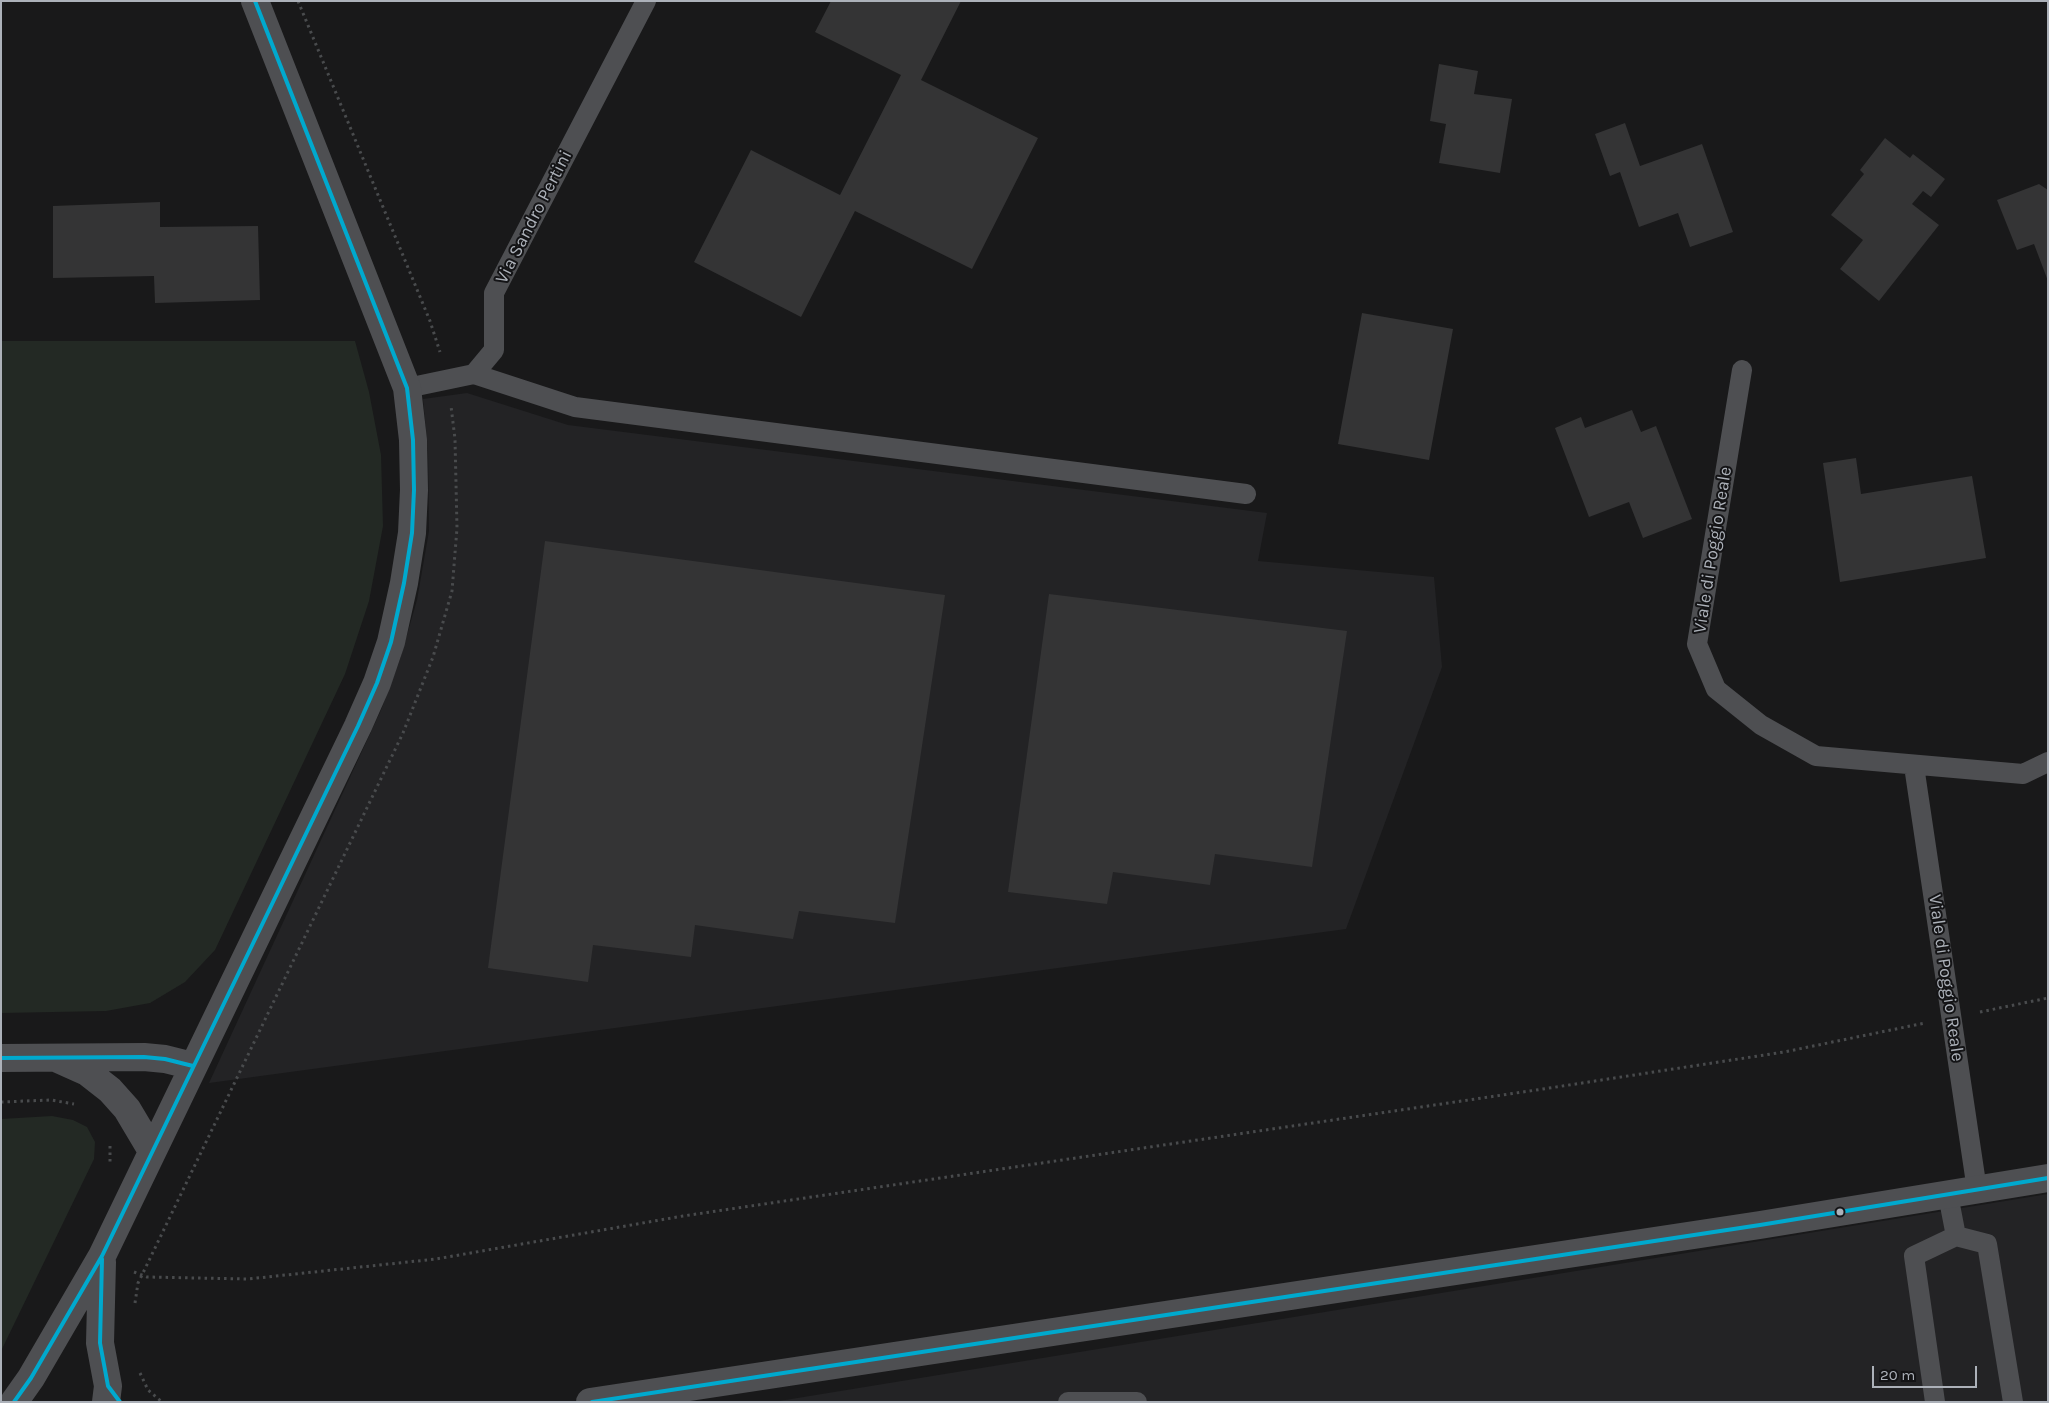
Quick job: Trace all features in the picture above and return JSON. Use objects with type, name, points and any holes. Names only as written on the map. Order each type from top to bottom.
[{"type":"street","points":[[14,1402],[32,1390],[102,1256],[358,726],[377,683],[391,642],[412,533],[413,440],[407,388],[255,1]]},
{"type":"street","points":[[1,1058],[52,1056],[144,1057],[165,1059],[193,1066]]},
{"type":"street","points":[[52,1056],[87,1072],[110,1090],[127,1109],[152,1150]]},
{"type":"street","points":[[590,1402],[1948,1195],[2048,1178]]},
{"type":"street","points":[[102,1256],[100,1343],[111,1396]]},
{"type":"lane","name":"Via Sandro Pertini","points":[[474,374],[494,350],[494,293],[646,1]]},
{"type":"lane","name":"Viale di Poggio Reale","points":[[1742,370],[1698,644],[1716,689],[1761,725],[1816,756],[2023,774],[2048,762]]},
{"type":"lane","points":[[407,388],[474,374],[575,407],[1246,494]]},
{"type":"lane","name":"Viale di Poggio Reale","points":[[1914,766],[1977,1190]]},
{"type":"lane","points":[[1948,1195],[1956,1236]]},
{"type":"lane","points":[[1936,1402],[1914,1256],[1956,1236],[1987,1244],[2013,1402]]},
{"type":"lane","points":[[1068,1402],[1137,1402]]},
{"type":"path","points":[[102,1256],[147,1277],[248,1279],[436,1259],[683,1216],[1784,1052],[2048,998]]},
{"type":"path","points":[[1,1102],[51,1100],[75,1104]]},
{"type":"path","points":[[107,1170],[110,1162],[110,1145]]},
{"type":"shaded area","points":[[1,341],[355,341],[369,392],[381,455],[383,526],[369,601],[345,674],[215,950],[185,982],[150,1003],[106,1011],[1,1013]]},
{"type":"shaded area","points":[[467,393],[568,425],[1267,513],[1258,561],[1434,577],[1442,667],[1346,929],[209,1083],[381,710],[400,659],[417,600],[429,531],[428,451],[423,399]]},
{"type":"shaded area","points":[[52,1116],[73,1120],[87,1127],[95,1142],[94,1159],[1,1351],[1,1119]]},
{"type":"shaded area","points":[[2048,1194],[2048,1402],[773,1402]]},
{"type":"building","points":[[831,1],[961,1],[921,80],[1038,138],[972,269],[855,211],[801,317],[694,262],[751,150],[840,195],[901,75],[815,32]]},
{"type":"building","points":[[1439,64],[1478,71],[1474,94],[1512,99],[1500,173],[1439,163],[1446,124],[1430,121]]},
{"type":"building","points":[[1625,123],[1640,166],[1702,144],[1733,232],[1690,247],[1678,213],[1639,227],[1620,172],[1610,176],[1595,134]]},
{"type":"building","points":[[1885,138],[1910,158],[1913,154],[1945,179],[1931,197],[1923,191],[1912,204],[1939,225],[1879,301],[1840,269],[1863,240],[1831,215],[1864,174],[1860,170]]},
{"type":"building","points":[[2039,184],[2048,190],[2048,281],[2034,244],[2017,250],[1997,200]]},
{"type":"building","points":[[160,202],[160,227],[258,226],[260,300],[155,303],[154,276],[53,278],[53,206]]},
{"type":"building","points":[[1362,313],[1453,329],[1429,460],[1338,444]]},
{"type":"building","points":[[1632,410],[1641,432],[1656,426],[1692,519],[1643,538],[1629,502],[1589,517],[1555,428],[1581,417],[1585,428]]},
{"type":"building","points":[[1856,458],[1861,494],[1972,476],[1986,558],[1840,582],[1823,463]]},
{"type":"building","points":[[545,541],[945,595],[895,923],[799,911],[793,939],[695,925],[691,957],[593,945],[588,982],[488,968]]},
{"type":"building","points":[[1049,594],[1347,631],[1312,867],[1215,854],[1210,885],[1113,872],[1107,904],[1008,892]]},
{"type":"transit line","points":[[14,1402],[31,1378],[102,1256],[358,726],[377,683],[391,642],[404,583],[412,533],[414,490],[413,440],[407,388],[255,1]]},
{"type":"transit line","points":[[1,1058],[144,1057],[165,1059],[193,1066]]},
{"type":"transit line","points":[[592,1402],[1760,1225],[2048,1178]]},
{"type":"transit line","points":[[102,1259],[100,1343],[108,1386],[120,1402]]}]
